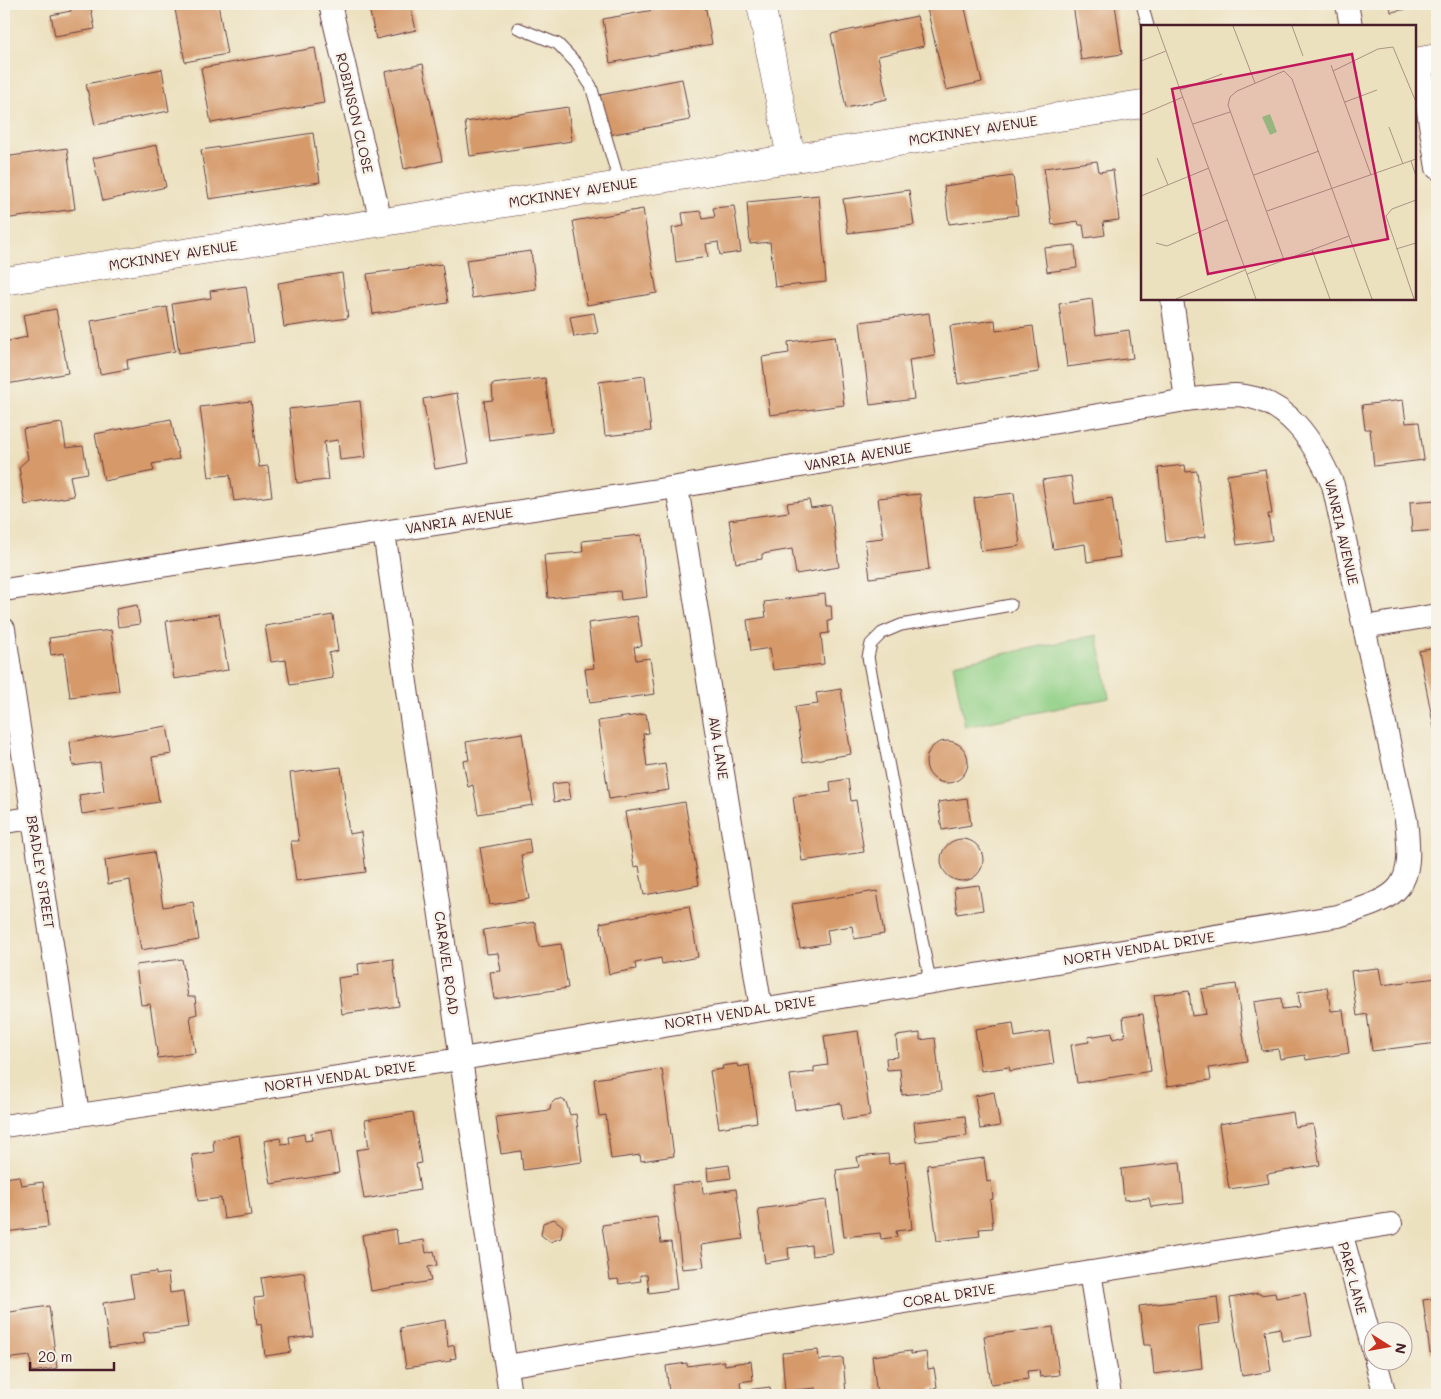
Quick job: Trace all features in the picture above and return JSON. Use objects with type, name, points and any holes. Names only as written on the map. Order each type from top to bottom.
[{"type":"street","name":"ROBINSON CLOSE","points":[[330,4],[380,222]]},
{"type":"street","points":[[761,4],[791,158]]},
{"type":"street","points":[[1346,4],[1351,25]]},
{"type":"street","points":[[1424,60],[1437,168]]},
{"type":"street","name":"MCKINNEY AVENUE","points":[[4,281],[1141,104]]},
{"type":"street","points":[[1172,300],[1186,400]]},
{"type":"street","name":"VANRIA AVENUE","points":[[4,590],[676,487],[1186,400],[1222,395],[1238,395],[1268,403],[1282,412],[1308,436],[1317,450],[1333,485],[1406,820]]},
{"type":"street","name":"AVA LANE","points":[[676,487],[761,1009]]},
{"type":"street","name":"CARAVEL ROAD","points":[[384,532],[510,1395]]},
{"type":"street","points":[[1364,627],[1437,615]]},
{"type":"street","name":"BRADLEY STREET","points":[[4,629],[78,1114]]},
{"type":"street","points":[[4,822],[32,818]]},
{"type":"street","name":"NORTH VENDAL DRIVE","points":[[4,1126],[461,1059],[930,981],[1338,916],[1362,908],[1397,891],[1404,880],[1408,865],[1406,820]]},
{"type":"street","name":"CORAL DRIVE","points":[[506,1366],[1391,1224]]},
{"type":"street","name":"PARK LANE","points":[[1341,1232],[1366,1322]]},
{"type":"street","points":[[1090,1272],[1110,1395]]},
{"type":"street","points":[[1379,1372],[1385,1395]]},
{"type":"lane","points":[[1142,4],[1148,25]]},
{"type":"lane","points":[[518,28],[558,44],[576,63],[591,86],[620,185]]},
{"type":"lane","points":[[930,981],[868,657],[871,644],[882,633],[901,625],[1012,605]]},
{"type":"green space","points":[[1097,635],[1109,698],[965,727],[953,664]]},
{"type":"building","points":[[70,4],[113,5],[91,9],[95,29],[55,36],[51,15],[71,11]]},
{"type":"building","points":[[174,4],[218,4],[227,54],[185,62]]},
{"type":"building","points":[[368,4],[410,4],[416,30],[376,39]]},
{"type":"building","points":[[687,4],[705,4],[712,44],[610,63],[603,19]]},
{"type":"building","points":[[926,4],[964,4],[982,82],[946,90]]},
{"type":"building","points":[[1073,4],[1115,4],[1122,54],[1081,60]]},
{"type":"building","points":[[1390,4],[1427,4],[1427,5],[1391,12]]},
{"type":"building","points":[[917,16],[924,46],[878,56],[887,99],[846,108],[831,34]]},
{"type":"building","points":[[315,48],[324,103],[211,123],[201,68]]},
{"type":"building","points":[[423,64],[442,161],[404,169],[385,72]]},
{"type":"building","points":[[162,69],[169,111],[95,125],[86,84]]},
{"type":"building","points":[[682,79],[690,120],[608,135],[600,95]]},
{"type":"building","points":[[568,107],[572,141],[470,156],[465,122]]},
{"type":"building","points":[[313,133],[320,182],[209,199],[201,150]]},
{"type":"building","points":[[157,145],[166,187],[103,201],[93,158]]},
{"type":"building","points":[[67,148],[75,209],[4,219],[4,157]]},
{"type":"building","points":[[1097,161],[1099,172],[1113,170],[1119,220],[1103,222],[1105,235],[1085,238],[1083,225],[1079,225],[1078,221],[1052,225],[1044,168]]},
{"type":"building","points":[[1013,176],[1018,215],[949,224],[944,186]]},
{"type":"building","points":[[909,190],[914,225],[848,233],[843,199]]},
{"type":"building","points":[[819,195],[826,282],[775,287],[770,242],[750,244],[747,202]]},
{"type":"building","points":[[734,206],[741,252],[720,255],[718,242],[706,244],[708,257],[676,262],[672,228],[684,226],[682,213],[701,211],[703,219],[715,217],[713,208]]},
{"type":"building","points":[[643,209],[657,293],[587,305],[573,221]]},
{"type":"building","points":[[1075,245],[1077,268],[1047,272],[1044,248]]},
{"type":"building","points":[[531,251],[536,289],[472,298],[466,260]]},
{"type":"building","points":[[442,264],[448,303],[373,314],[367,274]]},
{"type":"building","points":[[342,273],[348,318],[284,327],[278,283]]},
{"type":"building","points":[[246,286],[254,342],[179,353],[172,304],[211,298],[210,291]]},
{"type":"building","points":[[1092,299],[1096,335],[1129,330],[1133,358],[1067,367],[1059,304]]},
{"type":"building","points":[[167,307],[175,351],[127,360],[128,369],[100,374],[91,321]]},
{"type":"building","points":[[56,309],[68,373],[7,384],[4,367],[4,342],[27,337],[23,315]]},
{"type":"building","points":[[594,313],[598,333],[574,337],[570,317]]},
{"type":"building","points":[[929,313],[935,356],[909,360],[914,399],[870,405],[860,322]]},
{"type":"building","points":[[995,320],[996,331],[1033,326],[1039,372],[958,384],[950,326]]},
{"type":"building","points":[[835,336],[844,405],[770,415],[762,357],[789,353],[788,342]]},
{"type":"building","points":[[645,376],[651,431],[605,436],[599,382]]},
{"type":"building","points":[[545,378],[552,432],[489,440],[484,401],[493,400],[492,384]]},
{"type":"building","points":[[457,393],[469,463],[435,469],[423,399]]},
{"type":"building","points":[[1403,400],[1406,423],[1419,422],[1424,460],[1374,466],[1370,429],[1365,429],[1362,405]]},
{"type":"building","points":[[251,401],[259,467],[268,466],[272,496],[234,501],[230,475],[209,477],[200,407]]},
{"type":"building","points":[[360,401],[366,457],[340,460],[338,440],[324,442],[328,480],[297,483],[289,409]]},
{"type":"building","points":[[171,419],[179,459],[152,464],[154,471],[104,481],[95,434]]},
{"type":"building","points":[[62,423],[66,448],[83,446],[88,473],[70,476],[74,496],[25,505],[19,467],[28,459],[23,429]]},
{"type":"building","points":[[1185,465],[1186,472],[1197,471],[1205,537],[1166,542],[1158,468]]},
{"type":"building","points":[[1265,469],[1272,514],[1268,514],[1272,540],[1237,545],[1227,475]]},
{"type":"building","points":[[1071,476],[1075,504],[1112,498],[1120,557],[1087,562],[1085,544],[1053,549],[1042,480]]},
{"type":"building","points":[[1014,493],[1020,546],[981,551],[974,498]]},
{"type":"building","points":[[920,494],[929,570],[870,578],[865,540],[883,538],[878,498]]},
{"type":"building","points":[[809,500],[811,508],[831,505],[839,567],[796,574],[792,549],[762,554],[762,559],[736,563],[729,520],[789,512],[787,503]]},
{"type":"building","points":[[1437,500],[1437,530],[1412,532],[1410,502]]},
{"type":"building","points":[[641,535],[647,597],[621,600],[620,591],[548,598],[544,555],[583,552],[582,541]]},
{"type":"building","points":[[825,594],[826,606],[831,606],[832,620],[828,621],[829,633],[821,634],[824,664],[773,670],[770,648],[751,651],[747,620],[766,617],[764,602]]},
{"type":"building","points":[[137,605],[140,624],[118,627],[116,609]]},
{"type":"building","points":[[219,614],[228,670],[174,679],[166,621]]},
{"type":"building","points":[[333,615],[338,651],[329,653],[333,678],[290,685],[286,660],[271,662],[265,626]]},
{"type":"building","points":[[637,616],[642,646],[634,647],[636,660],[650,658],[655,694],[590,703],[585,669],[594,668],[588,623]]},
{"type":"building","points":[[111,630],[119,691],[70,697],[64,653],[51,655],[49,638]]},
{"type":"building","points":[[1437,648],[1437,733],[1435,733],[1419,651]]},
{"type":"building","points":[[841,689],[851,754],[803,762],[795,707],[818,704],[816,693]]},
{"type":"building","points":[[646,714],[649,733],[643,734],[647,767],[665,764],[669,790],[609,799],[598,721]]},
{"type":"building","points":[[167,726],[172,754],[152,757],[159,802],[82,814],[79,795],[104,791],[100,762],[73,766],[70,742]]},
{"type":"building","points":[[522,733],[533,805],[478,814],[473,785],[468,787],[463,761],[469,760],[466,742]]},
{"type":"building","points":[[951,741],[959,744],[965,750],[968,762],[965,774],[959,780],[943,783],[935,780],[929,774],[926,758],[929,750],[935,744]]},
{"type":"building","points":[[341,767],[349,834],[361,832],[366,872],[296,881],[291,841],[299,841],[290,773]]},
{"type":"building","points":[[848,779],[851,801],[856,800],[864,852],[802,861],[793,797],[831,792],[830,782]]},
{"type":"building","points":[[568,782],[571,799],[554,802],[552,784]]},
{"type":"building","points":[[967,798],[971,825],[942,830],[938,802]]},
{"type":"building","points":[[685,802],[699,885],[644,895],[639,866],[634,867],[625,812]]},
{"type":"building","points":[[529,839],[531,853],[521,855],[529,899],[490,905],[480,848]]},
{"type":"building","points":[[966,839],[974,842],[980,848],[983,860],[980,872],[974,878],[958,881],[950,878],[944,872],[941,856],[944,848],[950,842]]},
{"type":"building","points":[[154,852],[163,907],[193,902],[199,940],[141,950],[130,880],[108,884],[105,860]]},
{"type":"building","points":[[979,885],[983,910],[957,914],[954,888]]},
{"type":"building","points":[[877,891],[884,934],[854,939],[852,926],[827,930],[829,943],[800,948],[792,904]]},
{"type":"building","points":[[689,906],[698,957],[662,964],[661,958],[635,963],[636,969],[609,974],[600,923]]},
{"type":"building","points":[[535,922],[539,947],[561,944],[568,988],[494,999],[490,972],[501,971],[498,953],[487,954],[483,930]]},
{"type":"building","points":[[182,959],[188,997],[195,997],[197,1014],[190,1016],[195,1053],[158,1058],[150,1004],[141,1005],[136,965]]},
{"type":"building","points":[[393,959],[399,1006],[342,1014],[338,978],[359,975],[358,964]]},
{"type":"building","points":[[1379,968],[1382,985],[1437,978],[1437,1043],[1372,1051],[1367,1014],[1357,1016],[1351,971]]},
{"type":"building","points":[[1236,984],[1247,1062],[1209,1068],[1211,1080],[1167,1086],[1154,995],[1189,991],[1192,1016],[1206,1014],[1201,989]]},
{"type":"building","points":[[1327,987],[1331,1011],[1343,1010],[1349,1053],[1306,1060],[1305,1055],[1280,1059],[1278,1049],[1262,1051],[1254,1002],[1281,998],[1282,1009],[1300,1007],[1298,992]]},
{"type":"building","points":[[1143,1014],[1151,1071],[1077,1083],[1071,1045],[1089,1042],[1088,1037],[1112,1033],[1113,1039],[1125,1036],[1123,1017]]},
{"type":"building","points":[[1013,1023],[1015,1037],[1049,1031],[1054,1064],[1010,1071],[1009,1067],[981,1071],[975,1029]]},
{"type":"building","points":[[858,1031],[870,1116],[843,1120],[841,1103],[795,1110],[790,1075],[814,1072],[814,1067],[828,1065],[824,1036]]},
{"type":"building","points":[[920,1033],[920,1040],[935,1038],[941,1091],[902,1095],[900,1069],[887,1070],[886,1058],[898,1057],[896,1036]]},
{"type":"building","points":[[737,1064],[738,1067],[749,1065],[757,1122],[719,1128],[710,1071],[723,1069],[722,1066]]},
{"type":"building","points":[[662,1069],[674,1156],[641,1161],[640,1155],[611,1159],[606,1115],[599,1116],[594,1079]]},
{"type":"building","points":[[994,1092],[1000,1126],[980,1129],[975,1096]]},
{"type":"building","points":[[561,1099],[566,1102],[570,1115],[576,1114],[582,1162],[523,1170],[521,1151],[501,1154],[496,1117],[550,1110],[551,1104],[555,1100]]},
{"type":"building","points":[[413,1112],[421,1163],[416,1164],[420,1190],[364,1199],[356,1150],[369,1148],[365,1120]]},
{"type":"building","points":[[1293,1112],[1295,1127],[1313,1124],[1320,1165],[1267,1174],[1269,1183],[1229,1189],[1219,1124]]},
{"type":"building","points":[[965,1116],[967,1136],[916,1142],[914,1122]]},
{"type":"building","points":[[332,1129],[339,1173],[271,1184],[264,1141],[280,1138],[281,1144],[290,1143],[289,1137],[304,1134],[305,1141],[312,1140],[311,1133]]},
{"type":"building","points":[[239,1135],[251,1215],[224,1219],[221,1198],[198,1201],[192,1155],[214,1152],[213,1140]]},
{"type":"building","points":[[888,1154],[889,1164],[905,1162],[912,1229],[896,1231],[897,1237],[881,1239],[880,1233],[844,1237],[836,1170],[859,1167],[857,1157]]},
{"type":"building","points":[[984,1158],[987,1182],[991,1181],[993,1199],[990,1200],[993,1228],[979,1229],[980,1236],[937,1241],[927,1165]]},
{"type":"building","points":[[1180,1162],[1184,1203],[1151,1207],[1149,1198],[1124,1200],[1121,1169]]},
{"type":"building","points":[[729,1165],[731,1178],[708,1181],[707,1168]]},
{"type":"building","points":[[19,1176],[21,1185],[43,1182],[48,1227],[4,1232],[4,1178]]},
{"type":"building","points":[[702,1181],[703,1194],[736,1189],[743,1239],[701,1245],[704,1267],[682,1269],[672,1185]]},
{"type":"building","points":[[826,1200],[833,1253],[812,1256],[811,1245],[788,1248],[789,1259],[765,1263],[758,1209]]},
{"type":"building","points":[[657,1217],[661,1243],[671,1242],[677,1289],[649,1293],[647,1275],[640,1275],[641,1281],[619,1284],[618,1279],[610,1280],[602,1225]]},
{"type":"building","points":[[554,1219],[563,1226],[561,1238],[550,1242],[541,1235],[543,1223]]},
{"type":"building","points":[[396,1229],[398,1244],[424,1240],[426,1253],[434,1251],[437,1265],[428,1267],[431,1281],[371,1291],[362,1235]]},
{"type":"building","points":[[156,1272],[156,1275],[168,1273],[170,1293],[183,1291],[188,1327],[143,1333],[145,1343],[109,1348],[103,1303],[134,1298],[130,1275]]},
{"type":"building","points":[[304,1272],[313,1336],[289,1339],[291,1352],[265,1356],[261,1324],[257,1325],[254,1298],[264,1297],[261,1278]]},
{"type":"building","points":[[1259,1293],[1260,1295],[1275,1293],[1276,1298],[1305,1293],[1312,1336],[1282,1341],[1280,1328],[1265,1331],[1271,1371],[1242,1376],[1230,1298]]},
{"type":"building","points":[[1217,1297],[1220,1323],[1198,1326],[1202,1368],[1154,1374],[1151,1345],[1144,1345],[1139,1306]]},
{"type":"building","points":[[1437,1298],[1437,1352],[1430,1353],[1423,1300]]},
{"type":"building","points":[[49,1306],[57,1368],[32,1372],[30,1356],[4,1359],[4,1313]]},
{"type":"building","points":[[445,1320],[448,1347],[454,1345],[456,1358],[450,1359],[451,1361],[406,1368],[400,1328]]},
{"type":"building","points":[[1053,1327],[1059,1375],[1040,1377],[1039,1370],[1027,1371],[1028,1379],[991,1384],[984,1336]]},
{"type":"building","points":[[818,1350],[819,1360],[843,1358],[846,1394],[817,1395],[816,1388],[785,1391],[782,1353]]},
{"type":"building","points":[[911,1351],[911,1354],[926,1352],[928,1369],[934,1368],[937,1387],[931,1389],[932,1395],[877,1395],[872,1356]]},
{"type":"building","points":[[724,1361],[725,1365],[751,1361],[753,1380],[740,1382],[742,1394],[678,1395],[677,1391],[669,1392],[666,1366],[687,1363],[687,1366]]},
{"type":"building","points":[[770,1387],[771,1395],[747,1395],[746,1390]]}]
